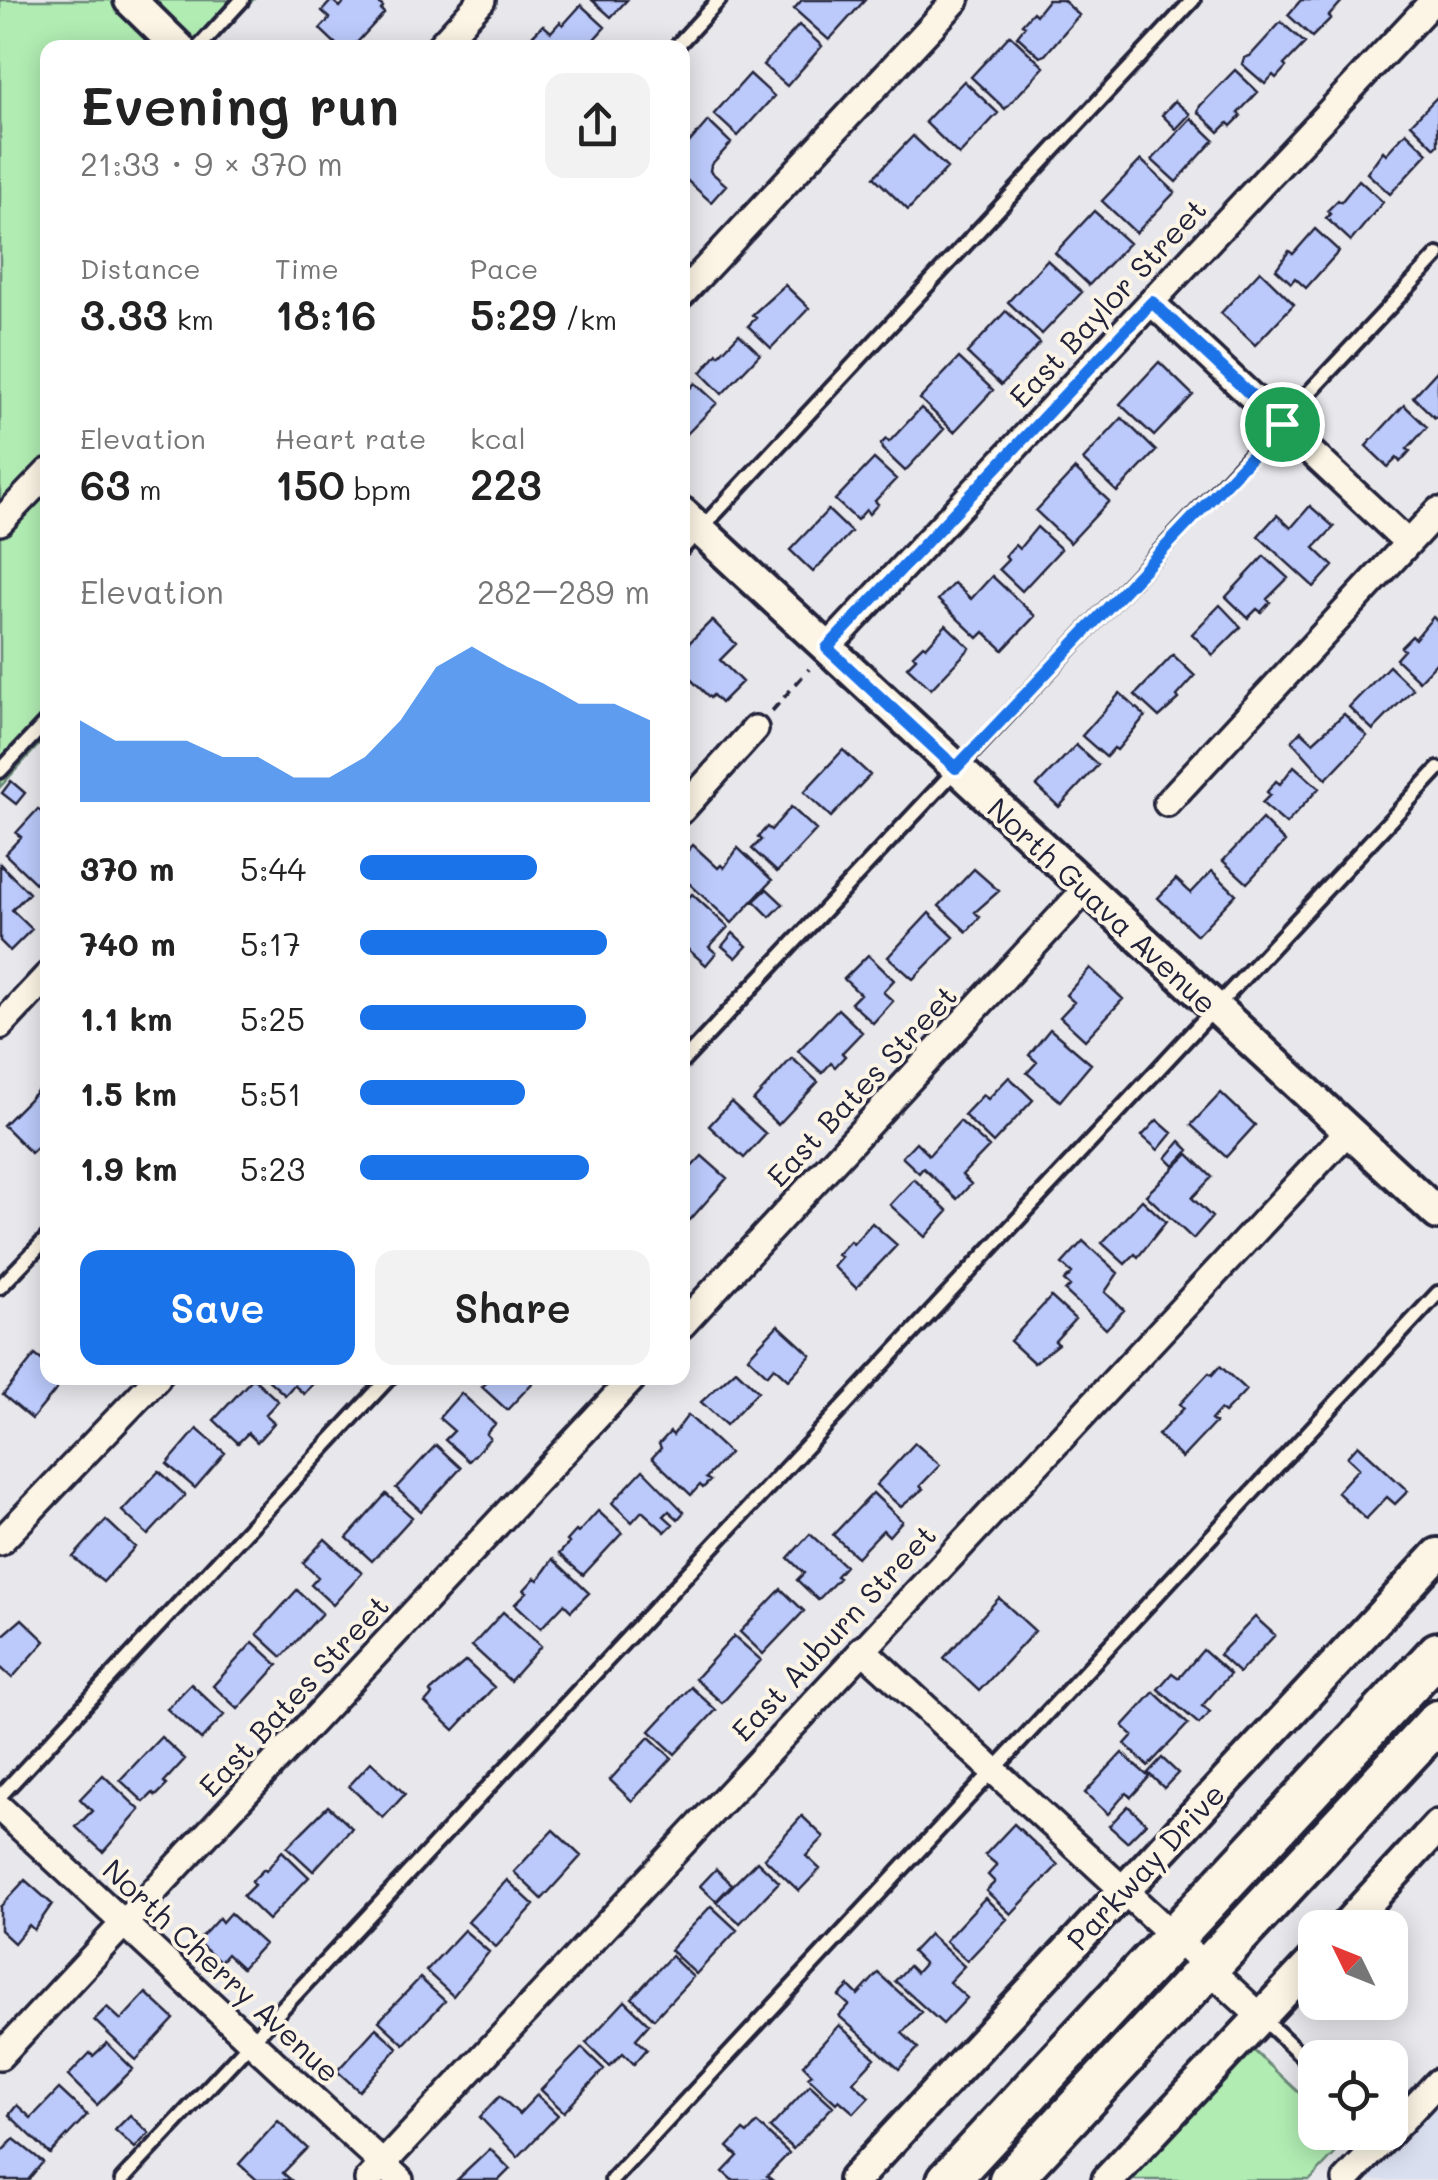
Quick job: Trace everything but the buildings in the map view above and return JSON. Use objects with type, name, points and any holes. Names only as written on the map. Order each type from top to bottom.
[{"type":"highway","points":[[948,2180],[1438,1653]]},
{"type":"highway","points":[[1010,2180],[1438,1720]]},
{"type":"street","points":[[130,0],[171,40]]},
{"type":"street","points":[[445,40],[482,0]]},
{"type":"street","points":[[690,285],[956,0]]},
{"type":"street","name":"East Baylor Street","points":[[827,648],[1434,0]]},
{"type":"street","points":[[1152,302],[1408,542]]},
{"type":"street","points":[[0,522],[40,480]]},
{"type":"street","points":[[1166,803],[1438,511]]},
{"type":"street","name":"North Guava Avenue","points":[[690,531],[827,648],[1438,1214]]},
{"type":"street","points":[[690,801],[755,730]]},
{"type":"street","name":"East Bates Street","points":[[690,1315],[1086,889]]},
{"type":"street","points":[[0,1026],[40,983]]},
{"type":"street","name":"East Auburn Street","points":[[383,2175],[862,1649],[1348,1131]]},
{"type":"street","points":[[0,1542],[149,1385]]},
{"type":"street","name":"East Bates Street","points":[[0,2056],[626,1385]]},
{"type":"street","name":"Parkway Drive","points":[[854,2180],[1438,1554]]},
{"type":"street","points":[[862,1649],[1261,2017]]},
{"type":"street","name":"North Cherry Avenue","points":[[0,1808],[250,2041],[383,2175]]},
{"type":"street","points":[[1361,1910],[1438,1826]]},
{"type":"street","points":[[1108,2180],[1298,1977]]},
{"type":"street","points":[[1408,2112],[1438,2082]]},
{"type":"street","points":[[1346,2180],[1372,2150]]},
{"type":"lane","points":[[205,40],[242,0]]},
{"type":"lane","points":[[682,40],[719,0]]},
{"type":"lane","points":[[690,529],[1193,0]]},
{"type":"lane","points":[[690,1053],[1438,255]]},
{"type":"lane","points":[[0,771],[40,728]]},
{"type":"lane","points":[[122,2180],[1438,769]]},
{"type":"lane","points":[[0,1287],[40,1244]]},
{"type":"lane","points":[[612,2180],[1438,1293]]},
{"type":"lane","points":[[0,1796],[383,1385]]},
{"type":"lane","points":[[1261,2017],[1298,2052]]},
{"type":"path","points":[[755,730],[827,648]]},
{"type":"shaded area","points":[[1438,2090],[1438,2180],[1354,2180],[1382,2150],[1408,2150],[1408,2122]]},
{"type":"green space","points":[[0,0],[253,0],[216,40],[40,40],[40,744],[0,787]]},
{"type":"green space","points":[[1249,2046],[1298,2092],[1298,2150],[1339,2150],[1310,2180],[1125,2180]]},
{"type":"route","points":[[1152,302],[1282,424],[956,768],[827,648],[1152,302]]}]
